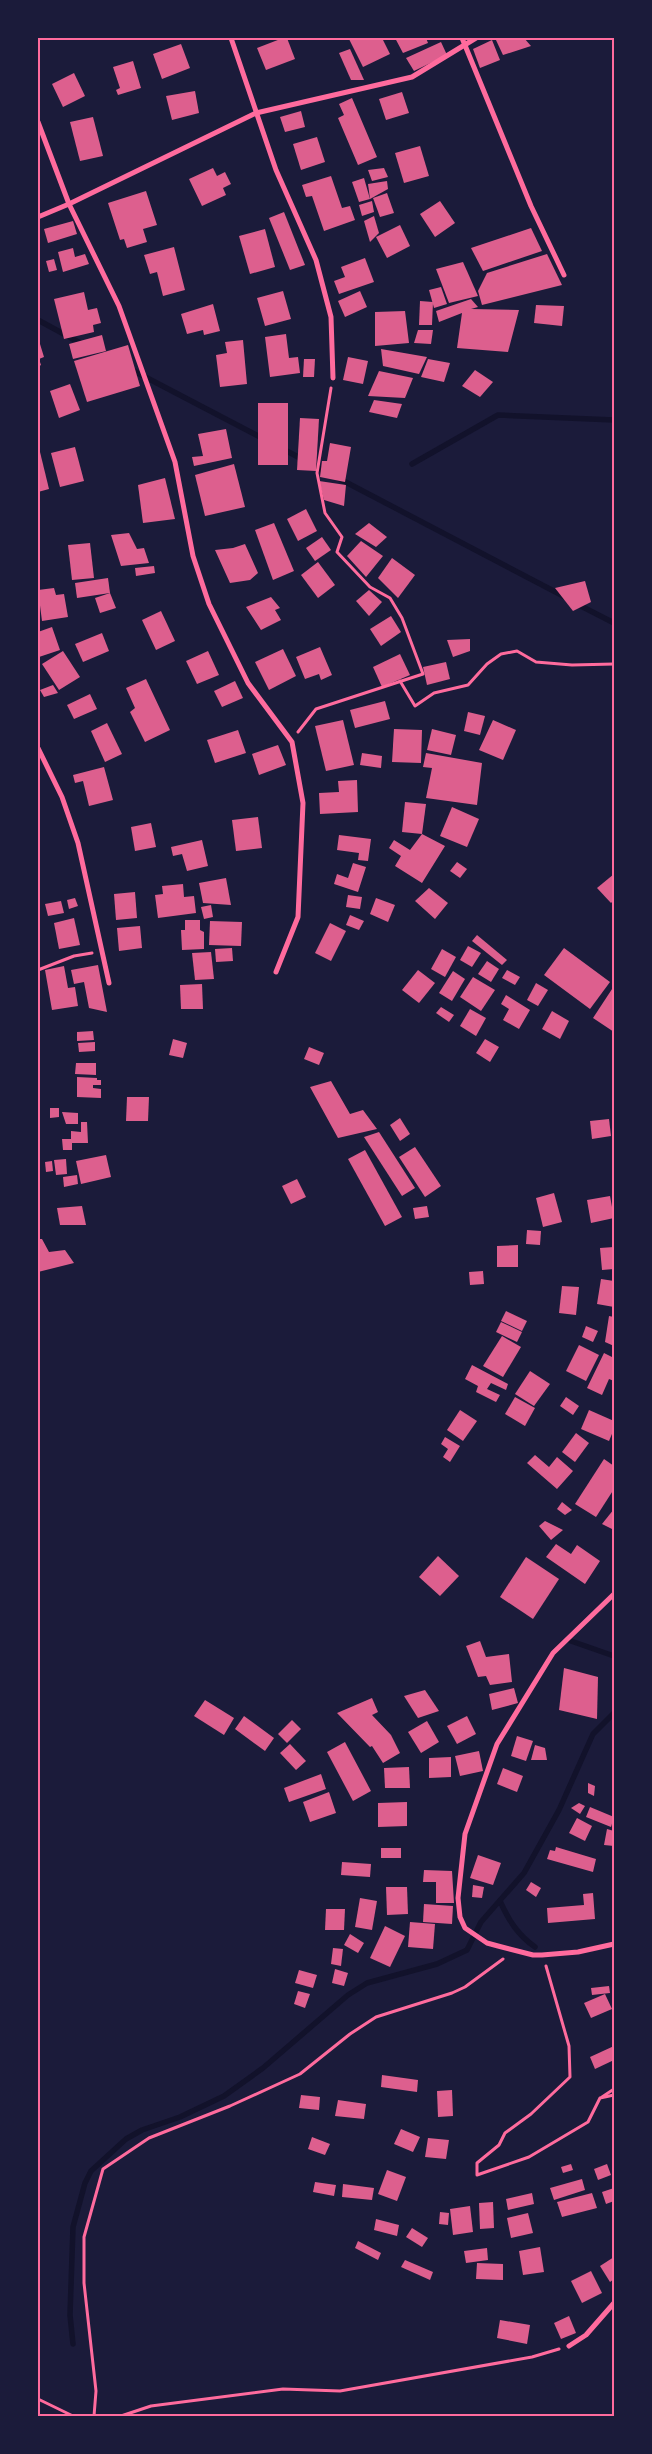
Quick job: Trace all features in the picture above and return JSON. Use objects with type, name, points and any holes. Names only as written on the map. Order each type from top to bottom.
[{"type":"street","points":[[230,38],[276,170],[316,260],[331,317],[332,378]]},
{"type":"street","points":[[462,38],[531,206],[564,274]]},
{"type":"street","points":[[38,216],[68,204],[256,113],[412,77],[466,46],[476,38]]},
{"type":"street","points":[[38,122],[68,204],[119,306],[174,462],[193,556],[209,604],[248,683],[292,742],[303,803],[298,917],[276,972]]},
{"type":"street","points":[[38,748],[62,797],[78,843],[109,983]]},
{"type":"street","points":[[614,1594],[554,1653],[497,1744],[465,1834],[458,1898],[460,1917],[465,1928],[482,1940],[515,1951],[542,1955],[578,1952],[614,1944]]},
{"type":"street","points":[[569,2346],[586,2335],[614,2303]]},
{"type":"path","points":[[292,742],[301,726],[316,710],[422,674],[402,618],[390,598],[370,587],[337,552],[342,537],[325,513],[316,473],[332,378]]},
{"type":"path","points":[[400,681],[415,706],[434,693],[468,685],[487,664],[501,654],[516,651],[536,662],[545,663],[614,664]]},
{"type":"path","points":[[38,970],[74,956],[103,951]]},
{"type":"path","points":[[94,2416],[96,2390],[84,2283],[84,2237],[102,2169],[149,2138],[230,2106],[300,2074],[350,2034],[376,2017],[452,1993],[465,1987],[515,1951]]},
{"type":"path","points":[[542,1955],[569,2046],[570,2077],[505,2134],[499,2145],[477,2163],[477,2175],[529,2157],[588,2122],[600,2098],[614,2089]]},
{"type":"path","points":[[600,2098],[614,2096]]},
{"type":"path","points":[[122,2416],[151,2406],[283,2389],[340,2391],[532,2357],[569,2346]]},
{"type":"path","points":[[38,2399],[73,2416]]},
{"type":"building","points":[[287,38],[295,59],[266,70],[257,48]]},
{"type":"building","points":[[382,38],[390,54],[363,67],[349,39]]},
{"type":"building","points":[[395,38],[426,38],[428,43],[403,53]]},
{"type":"building","points":[[495,38],[524,38],[531,46],[503,55]]},
{"type":"building","points":[[492,40],[500,60],[480,68],[473,49]]},
{"type":"building","points":[[441,42],[447,55],[414,71],[406,58]]},
{"type":"building","points":[[181,44],[190,68],[162,79],[153,54]]},
{"type":"building","points":[[350,49],[364,80],[351,80],[339,53]]},
{"type":"building","points":[[133,61],[141,88],[118,95],[116,90],[120,88],[113,67]]},
{"type":"building","points":[[74,73],[85,96],[63,107],[52,84]]},
{"type":"building","points":[[195,91],[199,113],[172,120],[166,96]]},
{"type":"building","points":[[402,92],[409,113],[386,120],[379,99]]},
{"type":"building","points":[[352,98],[377,157],[358,165],[338,118],[344,115],[339,104]]},
{"type":"building","points":[[301,111],[305,127],[285,132],[280,117]]},
{"type":"building","points":[[93,117],[103,156],[80,161],[70,122]]},
{"type":"building","points":[[317,137],[325,162],[301,170],[293,144]]},
{"type":"building","points":[[420,146],[429,176],[404,183],[395,153]]},
{"type":"building","points":[[213,168],[217,176],[225,172],[231,184],[223,188],[226,195],[202,206],[189,179]]},
{"type":"building","points":[[384,168],[388,177],[372,181],[368,170]]},
{"type":"building","points":[[331,176],[342,208],[350,206],[355,220],[324,231],[312,196],[306,197],[302,185]]},
{"type":"building","points":[[364,178],[370,199],[359,202],[352,182]]},
{"type":"building","points":[[387,181],[388,189],[370,199],[368,184]]},
{"type":"building","points":[[146,191],[157,225],[143,229],[147,242],[127,248],[124,239],[120,240],[108,203]]},
{"type":"building","points":[[387,193],[394,213],[380,217],[373,198]]},
{"type":"building","points":[[372,201],[374,212],[362,216],[359,205]]},
{"type":"building","points":[[440,201],[455,223],[435,237],[420,214]]},
{"type":"building","points":[[284,212],[305,265],[290,270],[269,218]]},
{"type":"building","points":[[374,216],[379,233],[370,242],[364,221]]},
{"type":"building","points":[[73,221],[77,234],[48,243],[44,229]]},
{"type":"building","points":[[400,225],[410,246],[387,258],[376,237]]},
{"type":"building","points":[[531,228],[542,251],[483,271],[471,248]]},
{"type":"building","points":[[265,229],[275,267],[250,274],[239,236]]},
{"type":"building","points":[[174,247],[185,290],[163,296],[157,272],[150,274],[144,255]]},
{"type":"building","points":[[73,248],[75,257],[85,254],[89,264],[63,272],[58,252]]},
{"type":"building","points":[[547,254],[562,285],[482,305],[478,291],[487,273]]},
{"type":"building","points":[[365,258],[374,282],[339,294],[334,281],[345,277],[341,267]]},
{"type":"building","points":[[54,259],[57,270],[49,272],[46,261]]},
{"type":"building","points":[[463,262],[478,296],[449,303],[436,269]]},
{"type":"building","points":[[441,287],[447,304],[434,308],[429,290]]},
{"type":"building","points":[[283,291],[291,319],[265,326],[257,298]]},
{"type":"building","points":[[360,291],[367,307],[345,317],[338,301]]},
{"type":"building","points":[[84,292],[88,310],[97,308],[101,323],[93,325],[94,332],[64,339],[54,299]]},
{"type":"building","points":[[471,299],[478,307],[471,309],[519,310],[508,352],[457,348],[462,313],[439,322],[436,311]]},
{"type":"building","points":[[420,301],[433,302],[432,325],[419,325]]},
{"type":"building","points":[[213,304],[220,331],[204,335],[203,330],[187,334],[181,314]]},
{"type":"building","points":[[536,305],[564,306],[562,326],[534,323]]},
{"type":"building","points":[[405,311],[409,343],[375,346],[375,312]]},
{"type":"building","points":[[418,330],[433,330],[431,344],[414,343]]},
{"type":"building","points":[[286,334],[289,358],[298,357],[300,373],[270,377],[265,337]]},
{"type":"building","points":[[102,335],[106,351],[73,359],[69,344]]},
{"type":"building","points":[[243,340],[247,384],[220,387],[216,355],[227,353],[225,342]]},
{"type":"building","points":[[40,344],[44,357],[39,359],[41,365],[38,367],[38,345]]},
{"type":"building","points":[[128,345],[140,386],[87,402],[74,361]]},
{"type":"building","points":[[381,349],[427,357],[419,374],[383,366]]},
{"type":"building","points":[[348,357],[368,361],[363,384],[343,380]]},
{"type":"building","points":[[304,359],[315,359],[314,377],[303,377]]},
{"type":"building","points":[[428,359],[450,363],[444,382],[421,377]]},
{"type":"building","points":[[475,370],[493,382],[480,397],[462,386]]},
{"type":"building","points":[[379,371],[413,378],[405,398],[368,396]]},
{"type":"building","points":[[70,384],[80,410],[59,418],[50,391]]},
{"type":"building","points":[[374,400],[402,404],[397,418],[369,412]]},
{"type":"building","points":[[258,403],[288,403],[288,465],[258,465]]},
{"type":"building","points":[[300,418],[319,419],[316,471],[297,470]]},
{"type":"building","points":[[226,429],[232,458],[194,466],[192,457],[203,456],[198,434]]},
{"type":"building","points":[[330,443],[351,447],[345,482],[320,477],[322,461],[327,461]]},
{"type":"building","points":[[75,447],[84,481],[60,487],[51,453]]},
{"type":"building","points":[[40,452],[49,489],[38,492],[38,453]]},
{"type":"building","points":[[234,464],[245,507],[205,516],[195,475]]},
{"type":"building","points":[[165,478],[175,519],[143,523],[138,485]]},
{"type":"building","points":[[319,481],[346,485],[344,506],[324,500]]},
{"type":"building","points":[[306,509],[317,531],[298,541],[287,519]]},
{"type":"building","points":[[274,523],[294,571],[273,580],[255,530]]},
{"type":"building","points":[[369,523],[387,537],[376,547],[355,534]]},
{"type":"building","points":[[129,533],[137,549],[144,548],[149,563],[121,566],[111,535]]},
{"type":"building","points":[[322,537],[331,550],[315,561],[306,548]]},
{"type":"building","points":[[361,541],[383,556],[366,577],[347,556]]},
{"type":"building","points":[[90,543],[94,578],[72,580],[68,545]]},
{"type":"building","points":[[245,544],[258,573],[250,580],[230,583],[215,550],[233,548]]},
{"type":"building","points":[[392,558],[415,575],[398,598],[378,578]]},
{"type":"building","points":[[318,562],[335,585],[318,598],[301,575]]},
{"type":"building","points":[[154,566],[155,573],[136,576],[135,568]]},
{"type":"building","points":[[108,578],[110,593],[77,598],[75,583]]},
{"type":"building","points":[[585,581],[591,602],[573,611],[555,588]]},
{"type":"building","points":[[54,588],[56,595],[64,594],[68,617],[42,621],[38,590]]},
{"type":"building","points":[[369,590],[382,602],[369,616],[356,601]]},
{"type":"building","points":[[110,593],[116,608],[100,613],[95,598]]},
{"type":"building","points":[[271,597],[280,608],[275,610],[281,620],[261,630],[246,607]]},
{"type":"building","points":[[161,611],[175,641],[156,650],[142,620]]},
{"type":"building","points":[[391,616],[401,632],[381,646],[370,629]]},
{"type":"building","points":[[52,627],[60,650],[39,657],[38,632]]},
{"type":"building","points":[[102,633],[109,651],[83,662],[75,644]]},
{"type":"building","points":[[470,639],[470,651],[453,657],[447,640]]},
{"type":"building","points":[[320,647],[332,675],[321,680],[319,674],[305,679],[296,657]]},
{"type":"building","points":[[283,649],[296,676],[269,690],[255,662]]},
{"type":"building","points":[[63,651],[80,677],[59,690],[42,664]]},
{"type":"building","points":[[208,651],[219,675],[197,684],[186,661]]},
{"type":"building","points":[[400,654],[410,675],[382,687],[373,667]]},
{"type":"building","points":[[446,662],[450,679],[427,685],[423,667]]},
{"type":"building","points":[[146,679],[170,730],[145,742],[130,712],[135,708],[126,688]]},
{"type":"building","points":[[235,681],[243,698],[222,707],[214,691]]},
{"type":"building","points":[[53,685],[58,693],[44,697],[40,690]]},
{"type":"building","points":[[90,694],[97,709],[74,719],[67,705]]},
{"type":"building","points":[[385,701],[390,719],[355,728],[350,710]]},
{"type":"building","points":[[468,712],[485,716],[480,735],[464,731]]},
{"type":"building","points":[[343,720],[354,765],[326,771],[315,726]]},
{"type":"building","points":[[493,720],[516,730],[503,760],[479,750]]},
{"type":"building","points":[[107,723],[122,754],[105,762],[91,731]]},
{"type":"building","points":[[394,729],[422,730],[421,763],[392,762]]},
{"type":"building","points":[[432,729],[456,735],[451,755],[427,750]]},
{"type":"building","points":[[238,730],[246,753],[215,763],[207,740]]},
{"type":"building","points":[[278,745],[286,765],[259,775],[252,754]]},
{"type":"building","points":[[362,753],[382,756],[381,768],[360,765]]},
{"type":"building","points":[[426,753],[482,763],[477,805],[426,798],[432,768],[423,767]]},
{"type":"building","points":[[104,767],[113,800],[89,806],[83,781],[75,783],[73,775]]},
{"type":"building","points":[[357,780],[358,812],[320,814],[319,793],[339,792],[338,781]]},
{"type":"building","points":[[405,802],[426,804],[422,834],[402,832]]},
{"type":"building","points":[[452,807],[479,819],[467,847],[440,836]]},
{"type":"building","points":[[258,817],[262,848],[236,851],[232,820]]},
{"type":"building","points":[[151,823],[156,847],[135,851],[131,827]]},
{"type":"building","points":[[422,834],[445,846],[422,883],[395,866],[401,856],[389,848],[394,840],[410,850]]},
{"type":"building","points":[[339,835],[371,839],[368,861],[358,860],[359,853],[337,850]]},
{"type":"building","points":[[202,840],[208,866],[187,871],[182,854],[173,856],[171,847]]},
{"type":"building","points":[[457,862],[467,869],[460,878],[450,871]]},
{"type":"building","points":[[353,863],[366,867],[358,892],[334,884],[337,874],[348,878]]},
{"type":"building","points":[[614,874],[614,900],[611,903],[597,888]]},
{"type":"building","points":[[226,878],[231,905],[203,903],[199,883]]},
{"type":"building","points":[[183,884],[184,897],[194,896],[196,913],[158,918],[155,895],[163,894],[162,886]]},
{"type":"building","points":[[429,888],[448,903],[435,919],[415,901]]},
{"type":"building","points":[[135,892],[137,918],[116,920],[114,894]]},
{"type":"building","points":[[348,895],[362,897],[360,909],[346,907]]},
{"type":"building","points":[[75,898],[78,906],[69,909],[67,900]]},
{"type":"building","points":[[376,898],[395,905],[388,922],[370,914]]},
{"type":"building","points":[[61,901],[64,913],[48,916],[45,904]]},
{"type":"building","points":[[211,905],[213,917],[204,919],[201,907]]},
{"type":"building","points":[[350,915],[364,921],[359,930],[346,925]]},
{"type":"building","points":[[74,918],[80,945],[59,949],[54,923]]},
{"type":"building","points":[[185,920],[200,920],[200,930],[204,932],[204,949],[182,950],[181,930],[185,930]]},
{"type":"building","points":[[210,921],[242,922],[241,946],[209,945]]},
{"type":"building","points":[[330,923],[346,931],[331,961],[315,953]]},
{"type":"building","points":[[140,926],[142,948],[119,951],[117,928]]},
{"type":"building","points":[[477,935],[507,960],[502,965],[472,941]]},
{"type":"building","points":[[468,946],[481,953],[472,967],[460,960]]},
{"type":"building","points":[[232,948],[233,961],[216,962],[215,949]]},
{"type":"building","points":[[564,948],[610,982],[590,1009],[544,975]]},
{"type":"building","points":[[442,949],[456,957],[445,977],[431,969]]},
{"type":"building","points":[[211,952],[214,979],[195,980],[192,953]]},
{"type":"building","points":[[487,961],[499,969],[491,982],[478,974]]},
{"type":"building","points":[[98,965],[107,1012],[89,1008],[84,982],[74,984],[71,970]]},
{"type":"building","points":[[64,966],[68,988],[75,987],[78,1006],[52,1010],[45,970]]},
{"type":"building","points":[[418,970],[435,983],[419,1003],[402,990]]},
{"type":"building","points":[[507,970],[520,977],[515,985],[502,978]]},
{"type":"building","points":[[453,971],[465,979],[452,1001],[439,993]]},
{"type":"building","points":[[473,977],[495,990],[481,1011],[460,997]]},
{"type":"building","points":[[536,983],[548,990],[538,1006],[527,1000]]},
{"type":"building","points":[[202,984],[203,1009],[181,1009],[180,985]]},
{"type":"building","points":[[614,986],[614,1032],[593,1018]]},
{"type":"building","points":[[506,995],[530,1010],[519,1029],[503,1020],[509,1009],[501,1004]]},
{"type":"building","points":[[441,1007],[454,1015],[449,1022],[436,1013]]},
{"type":"building","points":[[470,1009],[486,1018],[476,1036],[460,1026]]},
{"type":"building","points":[[552,1011],[569,1021],[560,1039],[542,1029]]},
{"type":"building","points":[[93,1031],[94,1040],[77,1041],[77,1032]]},
{"type":"building","points":[[173,1039],[187,1043],[183,1058],[169,1055]]},
{"type":"building","points":[[485,1039],[499,1047],[490,1062],[476,1053]]},
{"type":"building","points":[[95,1042],[95,1051],[79,1052],[78,1043]]},
{"type":"building","points":[[309,1047],[324,1053],[319,1065],[304,1059]]},
{"type":"building","points":[[76,1063],[96,1063],[96,1075],[75,1074]]},
{"type":"building","points":[[77,1077],[101,1080],[101,1085],[93,1085],[93,1088],[101,1089],[101,1098],[77,1097]]},
{"type":"building","points":[[331,1081],[350,1114],[363,1110],[377,1129],[338,1138],[310,1087]]},
{"type":"building","points":[[127,1097],[149,1097],[148,1121],[126,1121]]},
{"type":"building","points":[[50,1108],[59,1108],[59,1117],[50,1118]]},
{"type":"building","points":[[62,1112],[78,1113],[78,1124],[66,1124]]},
{"type":"building","points":[[400,1118],[410,1134],[400,1141],[390,1125]]},
{"type":"building","points":[[609,1119],[611,1136],[592,1139],[590,1121]]},
{"type":"building","points":[[81,1122],[87,1122],[88,1143],[72,1143],[72,1150],[63,1150],[62,1139],[71,1139],[71,1131],[81,1132]]},
{"type":"building","points":[[379,1132],[415,1188],[402,1196],[364,1137]]},
{"type":"building","points":[[415,1147],[441,1186],[425,1197],[399,1157]]},
{"type":"building","points":[[365,1150],[402,1217],[385,1226],[348,1159]]},
{"type":"building","points":[[106,1155],[111,1177],[81,1184],[76,1161]]},
{"type":"building","points":[[66,1159],[67,1174],[56,1175],[54,1160]]},
{"type":"building","points":[[52,1161],[53,1171],[46,1172],[45,1162]]},
{"type":"building","points":[[77,1175],[78,1184],[64,1187],[63,1177]]},
{"type":"building","points":[[297,1179],[306,1197],[291,1204],[282,1186]]},
{"type":"building","points":[[554,1193],[562,1222],[543,1227],[536,1198]]},
{"type":"building","points":[[610,1196],[614,1218],[591,1223],[587,1200]]},
{"type":"building","points":[[82,1206],[86,1225],[60,1225],[57,1208]]},
{"type":"building","points":[[427,1206],[429,1217],[415,1219],[413,1208]]},
{"type":"building","points":[[527,1230],[541,1231],[540,1245],[526,1244]]},
{"type":"building","points":[[38,1239],[42,1239],[49,1252],[65,1250],[74,1263],[38,1272]]},
{"type":"building","points":[[518,1245],[518,1267],[497,1267],[497,1246]]},
{"type":"building","points":[[614,1247],[614,1269],[602,1270],[600,1248]]},
{"type":"building","points":[[483,1271],[484,1284],[470,1285],[469,1272]]},
{"type":"building","points":[[601,1279],[614,1281],[614,1307],[597,1304]]},
{"type":"building","points":[[562,1286],[579,1287],[576,1315],[559,1313]]},
{"type":"building","points":[[506,1311],[527,1321],[522,1331],[501,1321]]},
{"type":"building","points":[[609,1316],[614,1317],[614,1346],[605,1342]]},
{"type":"building","points":[[501,1322],[522,1332],[517,1342],[496,1332]]},
{"type":"building","points":[[586,1326],[598,1331],[593,1342],[582,1337]]},
{"type":"building","points":[[502,1336],[521,1347],[503,1377],[483,1366]]},
{"type":"building","points":[[579,1345],[599,1355],[586,1381],[566,1371]]},
{"type":"building","points":[[604,1353],[614,1358],[614,1381],[609,1379],[602,1395],[587,1388]]},
{"type":"building","points":[[472,1365],[508,1384],[506,1390],[491,1383],[487,1389],[500,1395],[496,1402],[476,1392],[478,1386],[465,1379]]},
{"type":"building","points":[[530,1371],[550,1384],[534,1406],[515,1394]]},
{"type":"building","points":[[515,1397],[535,1408],[525,1426],[505,1414]]},
{"type":"building","points":[[566,1397],[579,1406],[573,1415],[560,1406]]},
{"type":"building","points":[[460,1410],[477,1421],[463,1441],[447,1430]]},
{"type":"building","points":[[589,1410],[614,1421],[614,1429],[609,1441],[581,1429]]},
{"type":"building","points":[[576,1433],[589,1443],[575,1462],[562,1452]]},
{"type":"building","points":[[445,1437],[460,1446],[450,1462],[443,1457],[448,1449],[441,1444]]},
{"type":"building","points":[[535,1455],[549,1467],[557,1457],[573,1471],[557,1489],[527,1463]]},
{"type":"building","points":[[604,1459],[614,1466],[614,1489],[596,1517],[575,1504]]},
{"type":"building","points":[[562,1502],[572,1510],[565,1515],[557,1509]]},
{"type":"building","points":[[614,1509],[614,1530],[602,1524]]},
{"type":"building","points":[[545,1521],[563,1530],[551,1540],[539,1526]]},
{"type":"building","points":[[556,1544],[571,1554],[577,1545],[600,1561],[585,1584],[546,1557]]},
{"type":"building","points":[[438,1556],[459,1576],[440,1596],[419,1577]]},
{"type":"building","points":[[526,1557],[559,1579],[533,1619],[500,1597]]},
{"type":"building","points":[[480,1641],[486,1657],[509,1654],[512,1682],[490,1685],[486,1676],[478,1677],[466,1646]]},
{"type":"building","points":[[564,1668],[598,1677],[597,1719],[559,1710]]},
{"type":"building","points":[[514,1688],[518,1703],[492,1710],[489,1694]]},
{"type":"building","points":[[425,1690],[439,1711],[418,1718],[404,1696]]},
{"type":"building","points":[[372,1698],[378,1712],[372,1715],[391,1735],[400,1753],[383,1763],[372,1746],[370,1747],[337,1713]]},
{"type":"building","points":[[205,1700],[234,1718],[224,1735],[194,1716]]},
{"type":"building","points":[[244,1716],[274,1738],[265,1751],[235,1729]]},
{"type":"building","points":[[467,1716],[476,1734],[457,1744],[447,1726]]},
{"type":"building","points":[[292,1720],[301,1729],[287,1743],[278,1734]]},
{"type":"building","points":[[427,1721],[439,1742],[421,1753],[408,1732]]},
{"type":"building","points":[[517,1736],[533,1741],[526,1761],[511,1756]]},
{"type":"building","points":[[345,1742],[371,1791],[353,1801],[327,1752]]},
{"type":"building","points":[[290,1744],[306,1761],[296,1770],[280,1753]]},
{"type":"building","points":[[535,1745],[545,1748],[547,1760],[531,1760]]},
{"type":"building","points":[[479,1751],[483,1771],[460,1776],[455,1756]]},
{"type":"building","points":[[451,1757],[451,1777],[429,1778],[429,1758]]},
{"type":"building","points":[[409,1767],[410,1788],[385,1788],[384,1768]]},
{"type":"building","points":[[503,1768],[523,1776],[517,1792],[497,1784]]},
{"type":"building","points":[[321,1774],[326,1789],[289,1802],[284,1788]]},
{"type":"building","points":[[588,1783],[595,1786],[594,1796],[588,1793]]},
{"type":"building","points":[[329,1792],[336,1813],[310,1822],[303,1802]]},
{"type":"building","points":[[407,1802],[407,1826],[378,1827],[378,1803]]},
{"type":"building","points":[[579,1803],[585,1806],[580,1814],[571,1808]]},
{"type":"building","points":[[590,1807],[614,1817],[611,1827],[586,1817]]},
{"type":"building","points":[[577,1818],[592,1826],[585,1841],[569,1833]]},
{"type":"building","points":[[607,1829],[614,1831],[614,1846],[604,1845]]},
{"type":"building","points":[[556,1847],[596,1859],[593,1872],[547,1859],[550,1850],[555,1851]]},
{"type":"building","points":[[381,1848],[401,1848],[401,1858],[381,1858]]},
{"type":"building","points":[[478,1855],[501,1863],[493,1885],[470,1878]]},
{"type":"building","points":[[342,1862],[371,1864],[370,1877],[341,1875]]},
{"type":"building","points":[[424,1870],[452,1871],[454,1903],[436,1903],[436,1882],[423,1882]]},
{"type":"building","points":[[531,1882],[541,1888],[536,1897],[526,1890]]},
{"type":"building","points":[[473,1885],[484,1887],[482,1898],[472,1897]]},
{"type":"building","points":[[386,1887],[407,1887],[408,1914],[387,1915]]},
{"type":"building","points":[[593,1893],[595,1919],[548,1923],[547,1908],[584,1905],[583,1894]]},
{"type":"building","points":[[360,1898],[377,1901],[372,1930],[355,1927]]},
{"type":"building","points":[[424,1904],[453,1906],[452,1924],[423,1922]]},
{"type":"building","points":[[326,1909],[345,1909],[344,1930],[325,1930]]},
{"type":"building","points":[[410,1922],[435,1924],[433,1949],[408,1947]]},
{"type":"building","points":[[385,1926],[405,1936],[390,1967],[370,1958]]},
{"type":"building","points":[[350,1934],[364,1943],[358,1953],[344,1945]]},
{"type":"building","points":[[333,1948],[343,1949],[341,1966],[331,1964]]},
{"type":"building","points":[[335,1969],[348,1973],[344,1986],[332,1983]]},
{"type":"building","points":[[299,1970],[317,1975],[313,1988],[295,1983]]},
{"type":"building","points":[[609,1986],[610,1993],[592,1995],[591,1988]]},
{"type":"building","points":[[298,1991],[310,1994],[305,2008],[294,2004]]},
{"type":"building","points":[[605,1994],[612,2009],[591,2018],[584,2003]]},
{"type":"building","points":[[614,2046],[614,2060],[595,2069],[590,2057]]},
{"type":"building","points":[[382,2075],[418,2080],[417,2092],[381,2087]]},
{"type":"building","points":[[452,2090],[453,2116],[438,2117],[437,2091]]},
{"type":"building","points":[[301,2095],[320,2097],[319,2110],[299,2108]]},
{"type":"building","points":[[338,2100],[366,2104],[364,2119],[335,2116]]},
{"type":"building","points":[[401,2129],[420,2137],[413,2152],[394,2144]]},
{"type":"building","points":[[312,2137],[330,2144],[325,2155],[308,2149]]},
{"type":"building","points":[[428,2138],[449,2140],[446,2159],[425,2157]]},
{"type":"building","points":[[571,2164],[573,2170],[563,2173],[561,2167]]},
{"type":"building","points":[[607,2164],[611,2175],[598,2180],[594,2169]]},
{"type":"building","points":[[387,2170],[406,2177],[397,2201],[378,2194]]},
{"type":"building","points":[[582,2179],[585,2190],[554,2200],[550,2188]]},
{"type":"building","points":[[315,2182],[336,2185],[334,2196],[313,2192]]},
{"type":"building","points":[[343,2184],[374,2188],[372,2200],[342,2197]]},
{"type":"building","points":[[614,2188],[614,2201],[606,2204],[602,2192]]},
{"type":"building","points":[[532,2193],[534,2204],[508,2210],[506,2199]]},
{"type":"building","points":[[592,2193],[597,2208],[562,2217],[557,2202]]},
{"type":"building","points":[[493,2202],[494,2228],[480,2229],[479,2203]]},
{"type":"building","points":[[470,2206],[473,2232],[453,2235],[450,2209]]},
{"type":"building","points":[[440,2212],[449,2213],[448,2225],[439,2224]]},
{"type":"building","points":[[528,2213],[533,2233],[511,2238],[507,2218]]},
{"type":"building","points":[[376,2219],[399,2225],[397,2236],[374,2230]]},
{"type":"building","points":[[412,2228],[428,2238],[422,2247],[406,2237]]},
{"type":"building","points":[[358,2241],[381,2253],[378,2260],[355,2248]]},
{"type":"building","points":[[540,2247],[544,2272],[523,2275],[519,2251]]},
{"type":"building","points":[[487,2248],[488,2260],[466,2263],[464,2251]]},
{"type":"building","points":[[614,2257],[614,2279],[610,2282],[600,2266]]},
{"type":"building","points":[[405,2260],[433,2272],[430,2280],[401,2267]]},
{"type":"building","points":[[477,2263],[503,2264],[503,2280],[476,2279]]},
{"type":"building","points":[[591,2271],[602,2293],[582,2303],[571,2281]]},
{"type":"building","points":[[569,2316],[576,2333],[561,2339],[554,2323]]},
{"type":"building","points":[[500,2320],[530,2325],[527,2344],[497,2338]]},
{"type":"waterway","points":[[38,320],[84,345]]},
{"type":"waterway","points":[[130,369],[264,439]]},
{"type":"waterway","points":[[412,464],[498,415],[614,420]]},
{"type":"waterway","points":[[283,449],[328,473]]},
{"type":"waterway","points":[[338,478],[567,598]]},
{"type":"waterway","points":[[577,604],[614,623]]},
{"type":"waterway","points":[[571,1641],[614,1656]]},
{"type":"waterway","points":[[73,2344],[70,2315],[73,2227],[85,2183],[91,2171],[126,2139],[142,2130],[180,2117],[224,2096],[263,2068],[348,1995],[367,1983],[437,1964],[467,1950],[481,1922],[524,1873],[559,1810],[593,1734],[614,1713]]},
{"type":"waterway","points":[[500,1901],[514,1927],[535,1947]]}]
